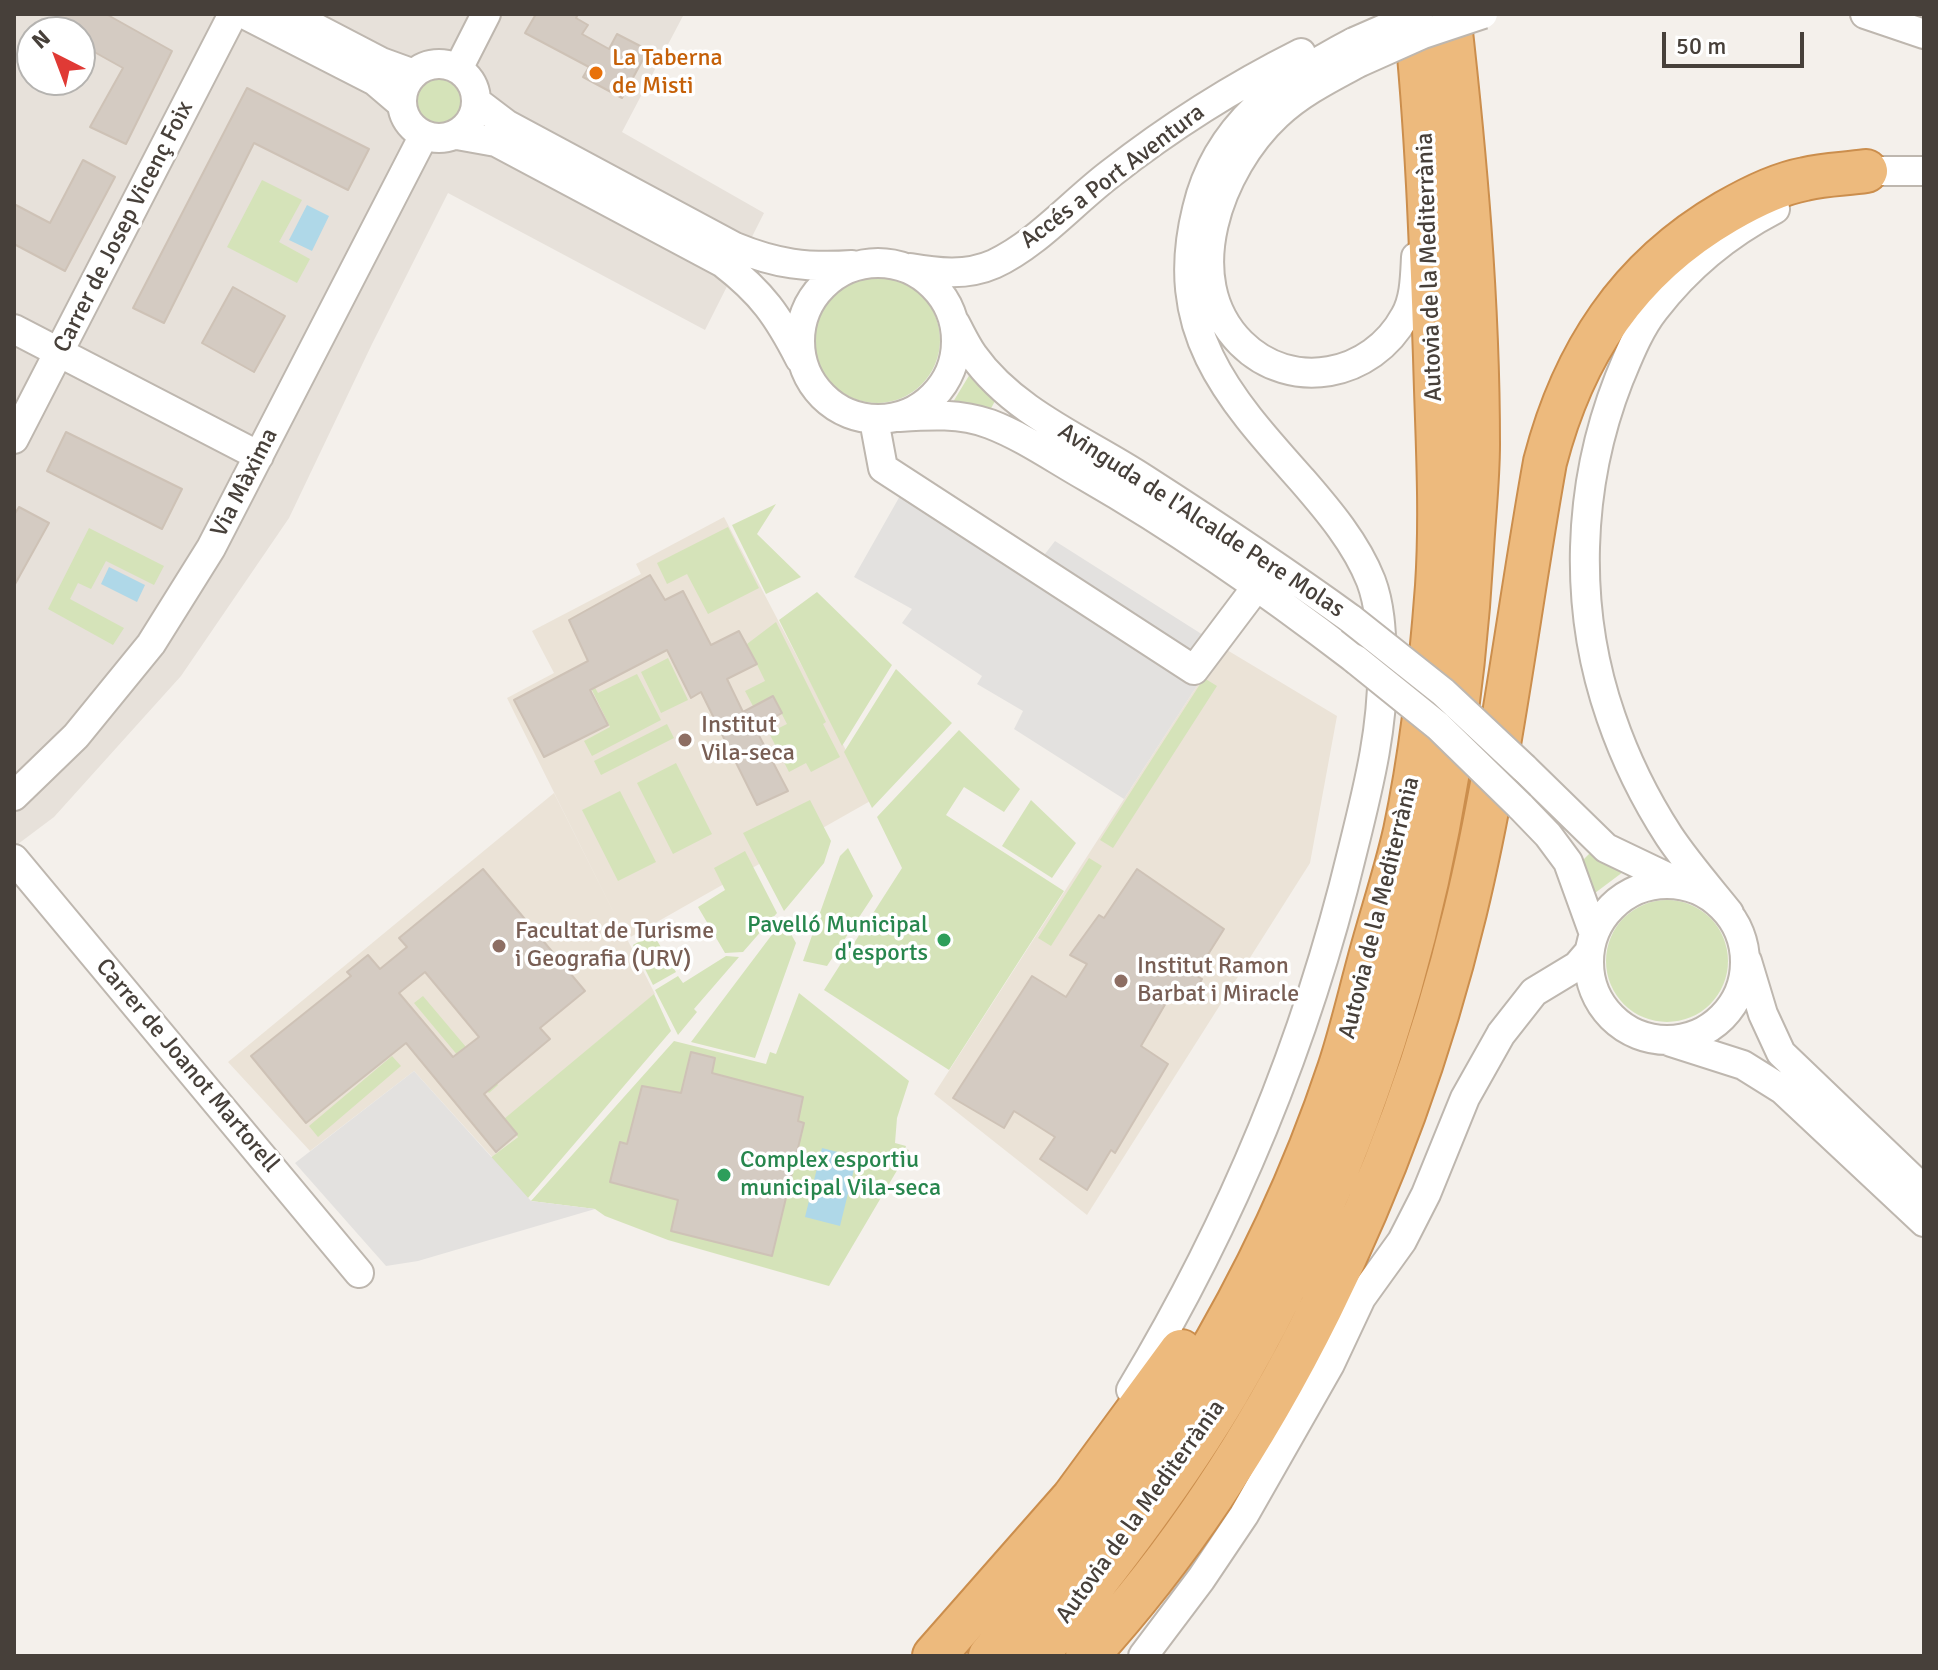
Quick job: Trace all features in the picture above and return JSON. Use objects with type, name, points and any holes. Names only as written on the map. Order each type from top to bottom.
[{"type":"highway","points":[[1391,14],[1408,105],[1420,295],[1433,316]]},
{"type":"highway","name":"Autovia de la Mediterrània","points":[[990,1656],[1105,1513],[1191,1382],[1271,1234],[1316,1131],[1339,1068],[1405,832],[1420,743],[1433,632],[1439,531],[1430,197],[1416,14]]},
{"type":"highway","name":"Autovia de la Mediterrània","points":[[1036,1656],[1120,1550],[1226,1395],[1287,1281],[1355,1122],[1400,990],[1435,852],[1463,674],[1478,445],[1470,232],[1449,14]]},
{"type":"highway","points":[[1470,232],[1478,183],[1474,14]]},
{"type":"highway","points":[[1087,1656],[1148,1585],[1219,1483],[1263,1412],[1327,1294],[1383,1170],[1429,1041],[1466,910],[1505,712],[1545,462],[1555,423],[1581,362],[1627,294],[1652,267],[1707,223],[1774,189],[1805,179],[1866,171]]},
{"type":"highway","points":[[934,1656],[1073,1498],[1193,1334],[1249,1236],[1314,1101],[1339,1068]]},
{"type":"highway","points":[[1077,1656],[1217,1434],[1226,1395]]},
{"type":"street","name":"Carrer de Josep Vicenç Foix","points":[[14,439],[233,14]]},
{"type":"street","points":[[244,14],[375,81],[402,104]]},
{"type":"street","points":[[289,14],[381,62],[414,74]]},
{"type":"street","points":[[458,69],[486,14]]},
{"type":"street","points":[[1407,14],[1354,45],[1310,90],[1278,114],[1239,162],[1222,198],[1213,235],[1210,267],[1216,303],[1222,317],[1242,344],[1268,363],[1314,374],[1344,368],[1359,363],[1387,341],[1407,314],[1414,282],[1417,240]]},
{"type":"street","points":[[1031,1544],[1160,1341],[1219,1230],[1254,1154],[1310,1007],[1339,907],[1375,755],[1382,661],[1379,609],[1371,581],[1345,534],[1325,506],[1246,416],[1208,358],[1190,287],[1191,232],[1199,200],[1216,156],[1230,134],[1280,85],[1416,14]]},
{"type":"street","points":[[1354,45],[1423,34],[1483,14]]},
{"type":"street","points":[[1865,14],[1924,34]]},
{"type":"street","name":"Accés a Port Aventura","points":[[910,268],[941,274],[992,265],[1021,247],[1107,176],[1186,119],[1266,71],[1354,45]]},
{"type":"street","points":[[457,135],[471,121],[477,102],[472,83],[458,69],[435,64],[414,74],[407,82],[402,104],[408,123],[424,135],[434,139],[457,135],[496,142],[723,263],[752,285],[770,306],[813,385],[829,403],[850,415],[886,418],[921,407],[939,391],[951,370],[957,347],[955,323],[946,300],[931,282],[910,268],[886,262],[822,267],[765,259],[735,247],[511,127],[477,102]]},
{"type":"street","name":"Via Màxima","points":[[14,796],[76,736],[151,644],[211,548],[424,135]]},
{"type":"street","points":[[1924,171],[1866,171],[1777,208],[1745,225],[1697,262],[1653,311],[1625,365],[1609,408],[1593,469],[1587,510],[1586,588],[1600,684],[1625,752],[1670,838],[1738,926],[1763,1014],[1781,1053],[1924,1190]]},
{"type":"street","points":[[802,363],[799,338],[811,302],[837,274],[861,264]]},
{"type":"street","name":"Avinguda de l'Alcalde Pere Molas","points":[[955,323],[972,354],[993,379],[1027,407],[1270,561],[1351,619],[1443,692],[1606,848],[1683,885]]},
{"type":"street","points":[[14,329],[259,456]]},
{"type":"street","name":"Avinguda de l'Alcalde Pere Molas","points":[[886,418],[951,415],[988,424],[1129,501],[1258,585],[1438,726],[1548,835],[1568,862],[1592,943]]},
{"type":"street","points":[[886,418],[883,468],[1194,670],[1258,585]]},
{"type":"street","name":"Carrer de Joanot Martorell","points":[[14,859],[359,1273]]},
{"type":"street","points":[[1143,1656],[1244,1515],[1330,1364],[1361,1298],[1415,1219],[1465,1098],[1501,1034],[1527,998],[1544,983],[1577,966],[1592,943],[1602,918],[1614,904],[1630,893],[1665,883],[1683,885],[1701,890],[1729,913]]},
{"type":"street","points":[[1592,943],[1590,976],[1598,999]]},
{"type":"street","points":[[1662,1040],[1684,1038],[1705,1030],[1723,1017],[1736,999],[1744,978],[1746,956]]},
{"type":"street","points":[[1554,979],[1582,985],[1618,1023],[1632,1032],[1716,1054],[1762,1076],[1803,1107],[1924,1222]]},
{"type":"shaded area","points":[[14,14],[684,14],[622,132],[764,213],[705,330],[448,193],[289,518],[181,676],[54,817],[14,847]]},
{"type":"shaded area","points":[[909,480],[1038,563],[1055,541],[1222,647],[1124,799],[1014,729],[1023,711],[977,684],[982,676],[902,623],[912,609],[854,577]]},
{"type":"shaded area","points":[[724,517],[872,800],[627,939],[655,994],[590,1048],[551,1111],[492,1157],[414,1071],[310,1151],[228,1062],[554,793],[620,925],[507,698],[554,673],[532,631],[641,574],[636,564]]},
{"type":"shaded area","name":"Institut Ramon Barbat i Miracle","points":[[1222,647],[1337,716],[1310,863],[1087,1215],[934,1094]]},
{"type":"shaded area","points":[[414,1071],[531,1201],[595,1209],[418,1261],[386,1266],[295,1163]]},
{"type":"green space","points":[[439,75],[458,83],[466,102],[458,121],[439,129],[420,121],[412,102],[420,83]]},
{"type":"green space","points":[[262,180],[302,200],[279,242],[310,259],[297,283],[227,247]]},
{"type":"green space","points":[[877,277],[901,282],[921,296],[935,316],[940,340],[935,364],[921,384],[901,398],[877,403],[853,398],[833,384],[819,364],[814,340],[819,316],[833,296],[853,282]]},
{"type":"green space","points":[[970,374],[995,401],[989,412],[953,402]]},
{"type":"green space","points":[[776,504],[757,534],[801,577],[766,594],[732,525]]},
{"type":"green space","points":[[728,527],[759,588],[708,614],[687,574],[667,584],[657,563]]},
{"type":"green space","points":[[89,528],[164,566],[154,585],[106,561],[91,589],[78,583],[70,599],[124,628],[113,645],[48,609]]},
{"type":"green space","points":[[817,592],[892,665],[842,746],[779,620]]},
{"type":"green space","points":[[776,622],[840,757],[811,772],[806,763],[789,772],[769,733],[787,724],[773,697],[753,706],[745,691],[765,681],[747,644]]},
{"type":"green space","points":[[668,658],[688,700],[661,713],[641,672]]},
{"type":"green space","points":[[896,669],[952,723],[872,808],[844,752]]},
{"type":"green space","points":[[637,674],[661,720],[592,756],[584,741],[610,727],[591,688],[594,686],[598,693]]},
{"type":"green space","points":[[1204,678],[1217,686],[1113,848],[1100,840]]},
{"type":"green space","points":[[667,724],[674,738],[601,775],[594,761]]},
{"type":"green space","name":"Pavelló Municipal d'esports","points":[[959,730],[1020,789],[1004,812],[964,787],[946,815],[1064,891],[949,1070],[824,990],[902,868],[877,817]]},
{"type":"green space","points":[[676,763],[712,834],[673,854],[637,783]]},
{"type":"green space","points":[[620,791],[656,862],[618,881],[582,810]]},
{"type":"green space","points":[[810,800],[831,841],[824,863],[784,911],[743,833]]},
{"type":"green space","points":[[1031,800],[1076,843],[1052,878],[1002,846]]},
{"type":"green space","points":[[848,848],[873,896],[827,966],[803,961],[840,856]]},
{"type":"green space","points":[[745,851],[777,913],[743,952],[725,953],[698,907],[725,890],[714,868]]},
{"type":"green space","points":[[1590,853],[1623,872],[1595,893],[1582,861]]},
{"type":"green space","points":[[1089,858],[1102,866],[1051,946],[1038,938]]},
{"type":"green space","points":[[1667,900],[1690,905],[1710,918],[1723,938],[1728,961],[1723,984],[1710,1004],[1690,1017],[1667,1022],[1644,1017],[1624,1004],[1611,984],[1606,961],[1611,938],[1624,918],[1644,905]]},
{"type":"green space","points":[[783,920],[796,943],[755,1058],[691,1042]]},
{"type":"green space","points":[[653,934],[676,972],[653,985],[633,945]]},
{"type":"green space","points":[[726,956],[739,957],[694,1009],[697,1012],[678,1035],[655,990],[678,976],[683,983]]},
{"type":"green space","name":"Complex esportiu municipal Vila-seca","points":[[799,993],[909,1081],[897,1118],[895,1143],[909,1150],[829,1286],[668,1240],[605,1216],[595,1209],[531,1201],[674,1041],[766,1064],[770,1052],[776,1054]]},
{"type":"green space","points":[[654,994],[671,1031],[522,1205],[485,1162],[518,1137],[504,1119]]},
{"type":"green space","points":[[423,996],[498,1085],[489,1093],[414,1003]]},
{"type":"green space","points":[[392,1056],[401,1066],[318,1137],[309,1126]]},
{"type":"water","points":[[307,205],[329,216],[312,251],[289,240]]},
{"type":"water","points":[[109,567],[145,585],[137,602],[101,584]]},
{"type":"water","points":[[822,1148],[857,1157],[840,1226],[805,1217]]},
{"type":"building","points":[[106,14],[172,51],[126,144],[90,127],[123,68],[96,53],[96,16],[56,16]]},
{"type":"building","points":[[536,14],[578,14],[576,18],[588,25],[582,34],[609,49],[617,34],[648,50],[622,98],[583,77],[589,67],[525,33]]},
{"type":"building","points":[[247,88],[369,149],[348,190],[254,143],[164,323],[133,308]]},
{"type":"building","points":[[83,160],[115,177],[65,271],[14,244],[14,204],[50,223]]},
{"type":"building","points":[[233,287],[285,316],[254,372],[202,343]]},
{"type":"building","points":[[66,432],[182,489],[162,529],[47,471]]},
{"type":"building","points":[[19,507],[49,523],[14,586],[14,515]]},
{"type":"building","points":[[650,575],[665,600],[683,591],[711,645],[739,631],[757,664],[727,679],[743,712],[773,696],[782,713],[755,728],[788,791],[757,805],[701,692],[691,698],[667,650],[590,690],[608,725],[544,757],[514,700],[588,661],[569,620]]},
{"type":"building","points":[[483,869],[585,991],[540,1028],[550,1039],[484,1094],[517,1134],[496,1152],[406,1043],[306,1123],[251,1056],[351,976],[347,972],[368,955],[380,969],[407,947],[399,938]],"holes":[[[425,972],[479,1037],[453,1057],[399,993]]]},
{"type":"building","points":[[1137,869],[1224,929],[1195,975],[1202,979],[1190,1000],[1174,989],[1141,1046],[1168,1064],[1115,1153],[1111,1150],[1087,1190],[1040,1159],[1055,1137],[1014,1111],[1004,1128],[953,1098],[1032,976],[1066,997],[1087,964],[1070,955],[1099,915],[1104,918]]},
{"type":"building","points":[[691,1052],[715,1058],[712,1073],[803,1097],[798,1121],[804,1123],[772,1256],[671,1231],[678,1200],[610,1182],[620,1142],[627,1144],[642,1086],[681,1093]]},
{"type":"place","name":"La Taberna de Misti","points":[[596,73]]},
{"type":"place","name":"Institut Vila-seca","points":[[685,740]]},
{"type":"place","name":"Pavelló Municipal d'esports","points":[[944,940]]},
{"type":"place","name":"Facultat de Turisme i Geografia (URV)","points":[[499,946]]},
{"type":"place","name":"Institut Ramon Barbat i Miracle","points":[[1121,981]]},
{"type":"place","name":"Complex esportiu municipal Vila-seca","points":[[724,1175]]}]
